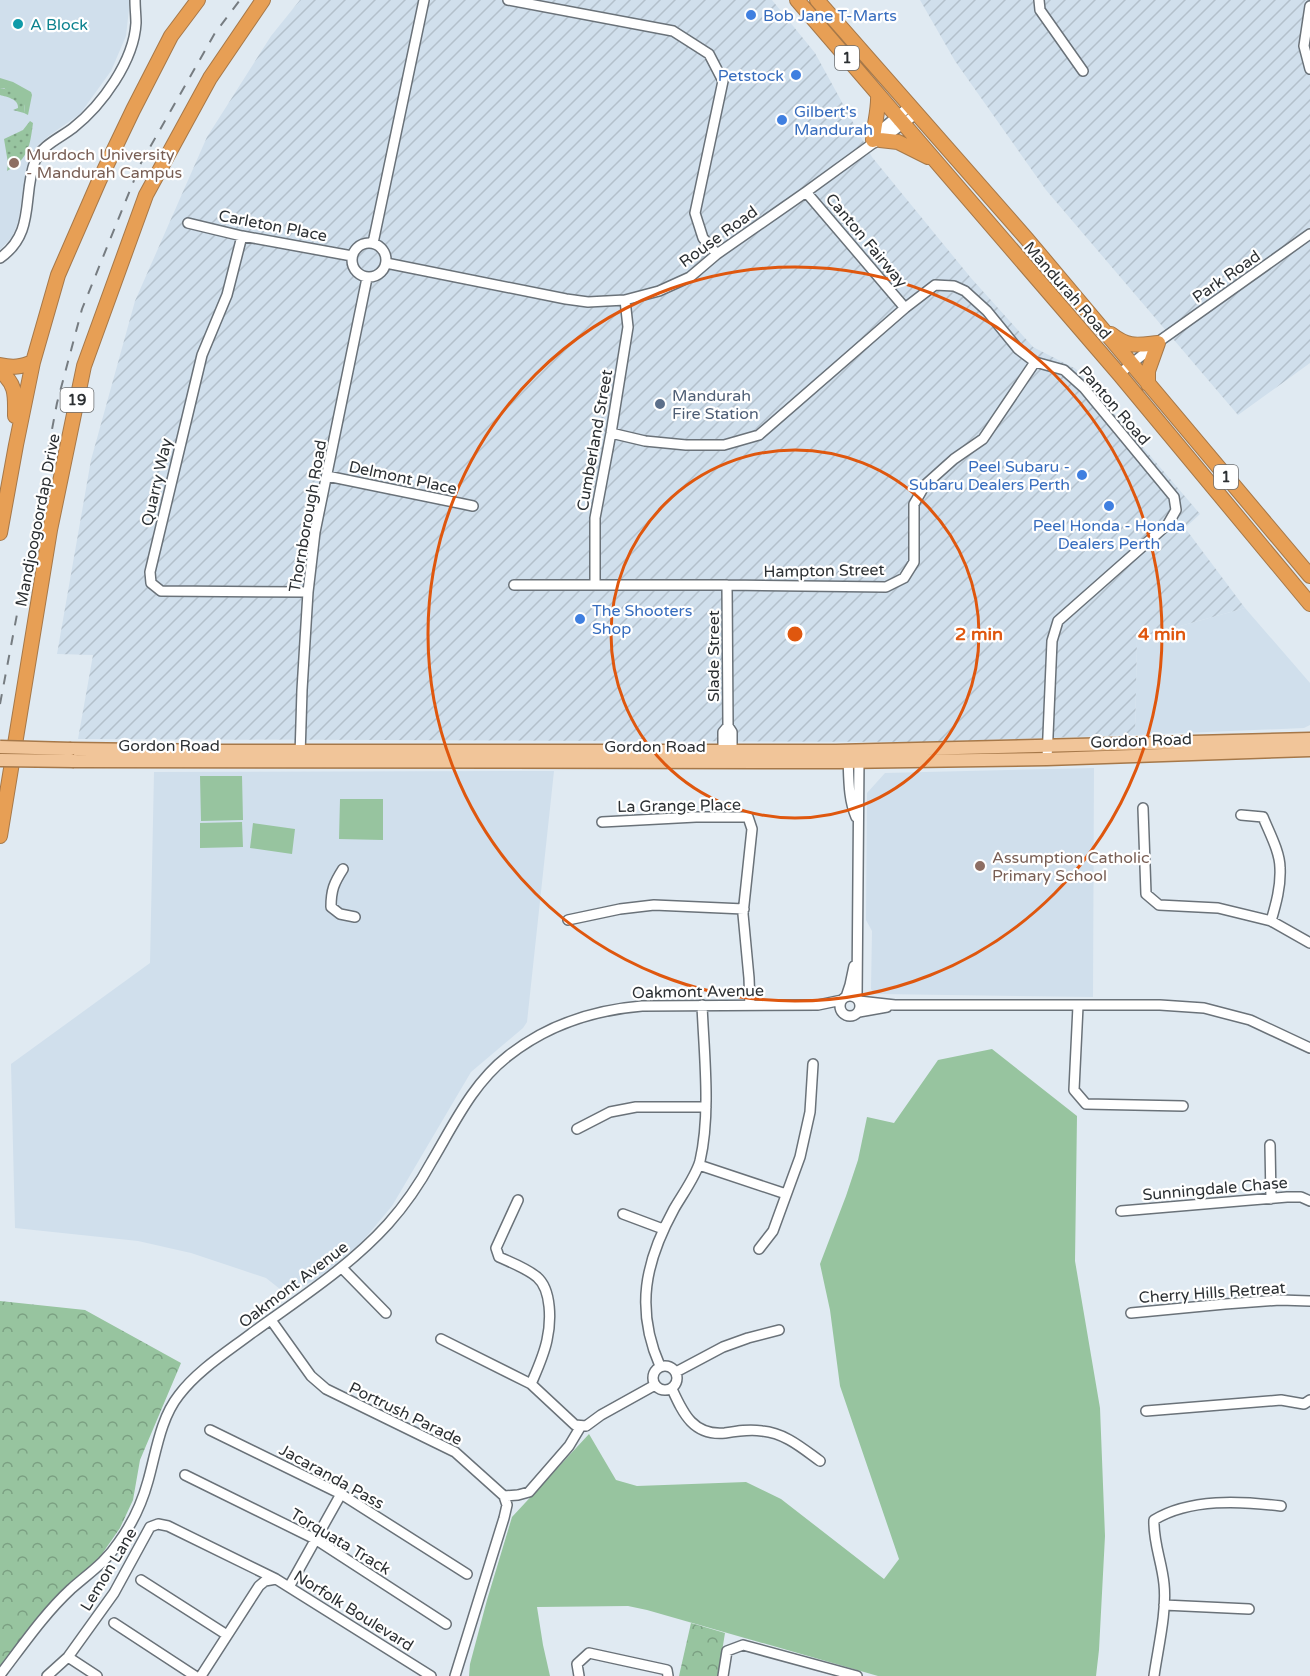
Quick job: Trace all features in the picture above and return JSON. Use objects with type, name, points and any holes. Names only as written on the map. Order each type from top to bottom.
[{"type":"highway","name":"Mandjoogoordap Drive","points":[[0,533],[33,362],[58,275],[99,181],[171,36],[198,0]]},
{"type":"highway","name":"Mandjoogoordap Drive","points":[[0,836],[50,530],[84,366],[146,195],[210,78],[263,0]]},
{"type":"highway","name":"Mandurah Road","points":[[797,0],[1117,371],[1310,604]]},
{"type":"highway","name":"Mandurah Road","points":[[817,0],[1026,238],[1310,576]]},
{"type":"highway","points":[[878,94],[878,115],[874,128],[875,141],[898,142],[937,163]]},
{"type":"highway","points":[[1093,318],[1121,342],[1131,346],[1158,343],[1148,371],[1148,384]]},
{"type":"highway","points":[[0,365],[12,368],[33,362]]},
{"type":"highway","points":[[0,371],[15,392],[16,445]]},
{"type":"main road","name":"Gordon Road","points":[[1254,747],[1310,739]]},
{"type":"main road","name":"Gordon Road","points":[[0,747],[73,755]]},
{"type":"main road","name":"Gordon Road","points":[[0,760],[73,755],[853,757],[1254,747],[1310,750]]},
{"type":"street","points":[[0,258],[15,243],[24,226],[34,166],[39,154],[94,109],[122,66],[135,32],[135,0]]},
{"type":"street","points":[[373,243],[424,0]]},
{"type":"street","points":[[508,0],[537,3],[673,32],[709,54],[723,81],[695,213],[703,238],[717,254]]},
{"type":"street","points":[[1040,0],[1040,10],[1083,71]]},
{"type":"street","points":[[1310,6],[1304,46],[1310,69]]},
{"type":"street","name":"Rouse Road","points":[[387,262],[588,302],[625,300],[659,291],[690,277],[717,254],[806,192],[913,110]]},
{"type":"street","name":"Canton Fairway","points":[[806,192],[905,308]]},
{"type":"street","name":"Carleton Place","points":[[188,223],[242,236],[352,256]]},
{"type":"street","name":"Park Road","points":[[1117,371],[1310,234]]},
{"type":"street","name":"Quarry Way","points":[[242,236],[227,296],[201,355],[150,572],[151,583],[161,591],[308,592]]},
{"type":"street","points":[[373,243],[384,250],[387,262],[383,271],[367,278],[360,276],[355,270],[352,256],[360,245],[373,243]]},
{"type":"street","name":"Thornborough Road","points":[[300,756],[308,592],[315,532],[367,278]]},
{"type":"street","name":"Panton Road","points":[[611,433],[645,441],[686,445],[724,445],[759,435],[905,308],[935,285],[954,286],[965,291],[987,311],[1018,349],[1035,363],[1064,370],[1084,388],[1174,496],[1176,510],[1168,524],[1058,621],[1052,641],[1046,753]]},
{"type":"street","name":"Cumberland Street","points":[[595,585],[594,518],[611,433],[628,327],[625,300]]},
{"type":"street","name":"Hampton Street","points":[[514,585],[886,587],[904,578],[914,562],[914,504],[925,485],[954,459],[982,439],[1035,363]]},
{"type":"street","name":"Delmont Place","points":[[327,476],[473,507]]},
{"type":"street","name":"Slade Street","points":[[727,585],[728,726],[723,732],[727,757]]},
{"type":"street","points":[[853,757],[857,819],[858,1000],[861,1007],[859,1012]]},
{"type":"street","points":[[1143,808],[1146,894],[1159,905],[1218,908],[1271,921],[1310,943]]},
{"type":"street","points":[[1241,816],[1263,817],[1281,867],[1278,898],[1271,921]]},
{"type":"street","name":"La Grange Place","points":[[602,822],[748,817],[752,829],[743,914],[750,1005]]},
{"type":"street","points":[[344,869],[334,883],[331,907],[340,914],[355,917]]},
{"type":"street","points":[[568,920],[620,909],[654,905],[744,909]]},
{"type":"street","points":[[858,956],[850,985],[840,1006],[843,1014],[853,1016],[859,1012],[895,1005]]},
{"type":"street","points":[[844,999],[852,996],[858,1000],[895,1005],[1160,1005],[1204,1008],[1250,1020],[1310,1048]]},
{"type":"street","name":"Oakmont Avenue","points":[[0,1675],[44,1618],[71,1589],[104,1563],[120,1542],[138,1509],[167,1416],[180,1394],[203,1371],[342,1268],[388,1224],[410,1196],[474,1091],[499,1063],[537,1036],[569,1022],[609,1010],[642,1006],[818,1005],[844,999]]},
{"type":"street","points":[[660,1366],[649,1337],[645,1302],[650,1265],[663,1229],[699,1165],[706,1107],[702,1005]]},
{"type":"street","name":"Oakmont Avenue","points":[[818,1005],[843,1014]]},
{"type":"street","points":[[1078,1006],[1074,1090],[1086,1104],[1183,1106]]},
{"type":"street","points":[[759,1249],[773,1231],[800,1157],[810,1112],[813,1064]]},
{"type":"street","points":[[577,1129],[610,1112],[636,1107],[706,1107]]},
{"type":"street","points":[[1270,1145],[1271,1199]]},
{"type":"street","points":[[699,1165],[786,1194]]},
{"type":"street","name":"Sunningdale Chase","points":[[1121,1211],[1302,1197],[1310,1201]]},
{"type":"street","points":[[518,1200],[496,1248],[499,1257],[522,1267],[539,1278],[547,1292],[548,1339],[531,1384]]},
{"type":"street","points":[[623,1214],[663,1229]]},
{"type":"street","points":[[342,1268],[386,1313]]},
{"type":"street","name":"Cherry Hills Retreat","points":[[1131,1313],[1280,1300],[1310,1303]]},
{"type":"street","name":"Portrush Parade","points":[[271,1320],[311,1376],[326,1389],[455,1452],[504,1496]]},
{"type":"street","points":[[676,1372],[723,1347],[779,1330]]},
{"type":"street","points":[[441,1339],[531,1384],[575,1425],[586,1426],[655,1385]]},
{"type":"street","points":[[660,1366],[670,1366],[676,1372],[677,1382],[672,1389],[662,1390],[655,1385],[653,1374],[660,1366]]},
{"type":"street","points":[[672,1389],[684,1414],[692,1424],[705,1431],[722,1433],[742,1430],[764,1431],[787,1437],[820,1461]]},
{"type":"street","points":[[1146,1411],[1281,1400],[1304,1404],[1310,1400]]},
{"type":"street","points":[[454,1676],[504,1518],[507,1505],[504,1496],[529,1492],[569,1446],[581,1426]]},
{"type":"street","name":"Jacaranda Pass","points":[[210,1430],[341,1494],[467,1574]]},
{"type":"street","name":"Torquata Track","points":[[185,1475],[315,1539],[446,1624]]},
{"type":"street","points":[[289,1587],[341,1494]]},
{"type":"street","points":[[1154,1676],[1164,1605],[1164,1584],[1153,1531],[1154,1520],[1166,1513],[1192,1506],[1235,1503],[1281,1506]]},
{"type":"street","name":"Lemon Lane","points":[[47,1676],[68,1657],[114,1593],[150,1527],[158,1524],[168,1526],[276,1579]]},
{"type":"street","name":"Norfolk Boulevard","points":[[201,1676],[259,1586],[276,1579],[430,1676]]},
{"type":"street","points":[[141,1580],[227,1635]]},
{"type":"street","points":[[1164,1605],[1249,1609]]},
{"type":"street","points":[[114,1623],[195,1676]]},
{"type":"street","points":[[723,1676],[727,1651],[742,1645],[856,1676]]},
{"type":"street","points":[[579,1676],[577,1664],[589,1653],[668,1670],[668,1676]]},
{"type":"street","points":[[68,1657],[97,1676]]},
{"type":"shaded area","points":[[0,0],[130,0],[126,36],[111,71],[80,114],[39,144],[31,155],[18,223],[12,237],[0,250]]},
{"type":"shaded area","points":[[300,0],[772,0],[815,53],[872,157],[971,278],[1033,347],[1076,369],[1200,514],[1185,528],[1245,608],[1137,638],[1135,735],[932,742],[78,739],[93,655],[57,654],[91,460],[135,301],[207,137],[271,36]]},
{"type":"shaded area","points":[[920,0],[1310,0],[1310,363],[1238,415],[1046,190],[955,61]]},
{"type":"shaded area","points":[[1245,608],[1310,683],[1310,725],[1304,728],[1135,735],[1137,638]]},
{"type":"shaded area","name":"Assumption Catholic Primary School","points":[[1094,768],[1093,997],[874,993],[871,989],[872,931],[866,920],[867,793],[885,773]]},
{"type":"shaded area","points":[[554,771],[527,1022],[523,1028],[471,1072],[392,1206],[361,1243],[316,1280],[285,1293],[266,1278],[191,1253],[138,1241],[15,1228],[11,1064],[150,963],[154,772]]},
{"type":"green space","points":[[0,78],[31,92],[28,115],[24,113],[25,105],[4,88],[0,88]]},
{"type":"green space","points":[[0,88],[11,91],[24,100],[24,113],[13,110],[18,108],[17,102],[0,95]]},
{"type":"green space","points":[[30,121],[33,123],[27,151],[20,162],[7,171],[4,139],[23,130]]},
{"type":"green space","points":[[200,776],[242,776],[243,820],[201,821]]},
{"type":"green space","points":[[340,799],[383,799],[383,840],[339,839]]},
{"type":"green space","points":[[242,822],[243,847],[200,848],[200,823]]},
{"type":"green space","points":[[253,823],[295,829],[292,854],[250,848]]},
{"type":"green space","points":[[992,1049],[1077,1116],[1075,1261],[1100,1408],[1105,1536],[1096,1676],[878,1676],[628,1606],[537,1607],[550,1676],[469,1676],[487,1600],[512,1517],[589,1434],[616,1480],[637,1486],[746,1482],[781,1499],[884,1579],[899,1559],[840,1386],[830,1310],[820,1264],[858,1160],[867,1117],[894,1123],[938,1060]]},
{"type":"green space","points":[[0,1301],[85,1310],[181,1363],[140,1460],[133,1500],[120,1528],[95,1564],[55,1599],[27,1630],[0,1666]]},
{"type":"green space","points":[[691,1623],[725,1633],[718,1676],[679,1676]]},
{"type":"railway","points":[[0,704],[57,403],[82,309],[141,163],[215,33],[240,0]]},
{"type":"place","name":"Bob Jane T-Marts","points":[[751,15]]},
{"type":"place","name":"A Block","points":[[18,24]]},
{"type":"place","name":"Petstock","points":[[796,75]]},
{"type":"place","name":"Gilbert's Mandurah","points":[[782,120]]},
{"type":"place","name":"Murdoch University - Mandurah Campus","points":[[14,163]]},
{"type":"place","name":"Mandurah Fire Station","points":[[660,404]]},
{"type":"place","name":"Peel Subaru - Subaru Dealers Perth","points":[[1082,475]]},
{"type":"place","name":"Peel Honda - Honda Dealers Perth","points":[[1109,506]]},
{"type":"place","name":"The Shooters Shop","points":[[580,619]]},
{"type":"place","name":"Assumption Catholic Primary School","points":[[980,866]]}]
